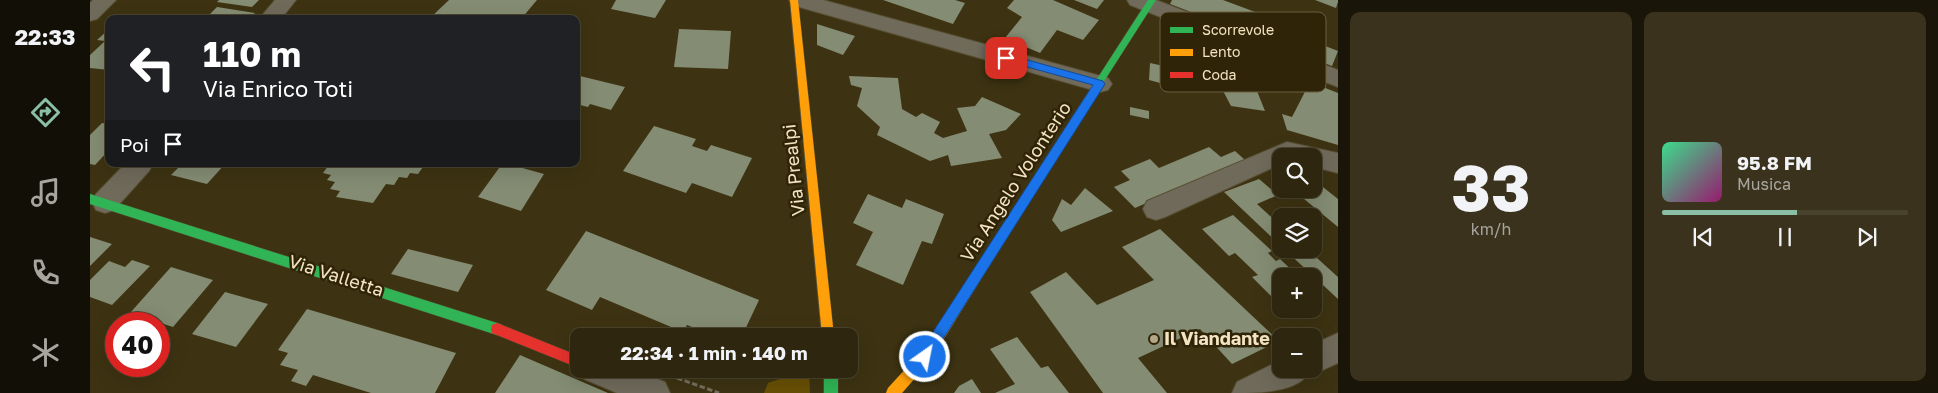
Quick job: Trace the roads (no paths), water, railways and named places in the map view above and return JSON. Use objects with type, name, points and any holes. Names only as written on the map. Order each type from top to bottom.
[{"type":"street","points":[[90,14],[106,0]]},
{"type":"street","points":[[273,15],[286,0]]},
{"type":"street","name":"Via Prealpi","points":[[794,0],[827,328]]},
{"type":"street","points":[[799,0],[1100,84]]},
{"type":"street","points":[[1146,2],[1171,12]]},
{"type":"street","name":"Via Angelo Volonterio","points":[[893,393],[925,357],[1100,84],[1146,2]]},
{"type":"street","points":[[1326,73],[1338,78]]},
{"type":"street","points":[[1156,209],[1272,157]]},
{"type":"street","points":[[1322,159],[1338,163]]},
{"type":"street","points":[[98,201],[137,167]]},
{"type":"street","name":"Via Valletta","points":[[98,201],[481,322],[570,358]]},
{"type":"street","points":[[1322,355],[1338,347]]},
{"type":"street","name":"Via Angelo Volonterio","points":[[917,384],[925,357]]},
{"type":"street","points":[[636,378],[663,384]]},
{"type":"street","points":[[831,378],[832,392]]},
{"type":"street","points":[[1248,393],[1277,378]]},
{"type":"place","name":"Il Viandante","points":[[1154,339]]}]
